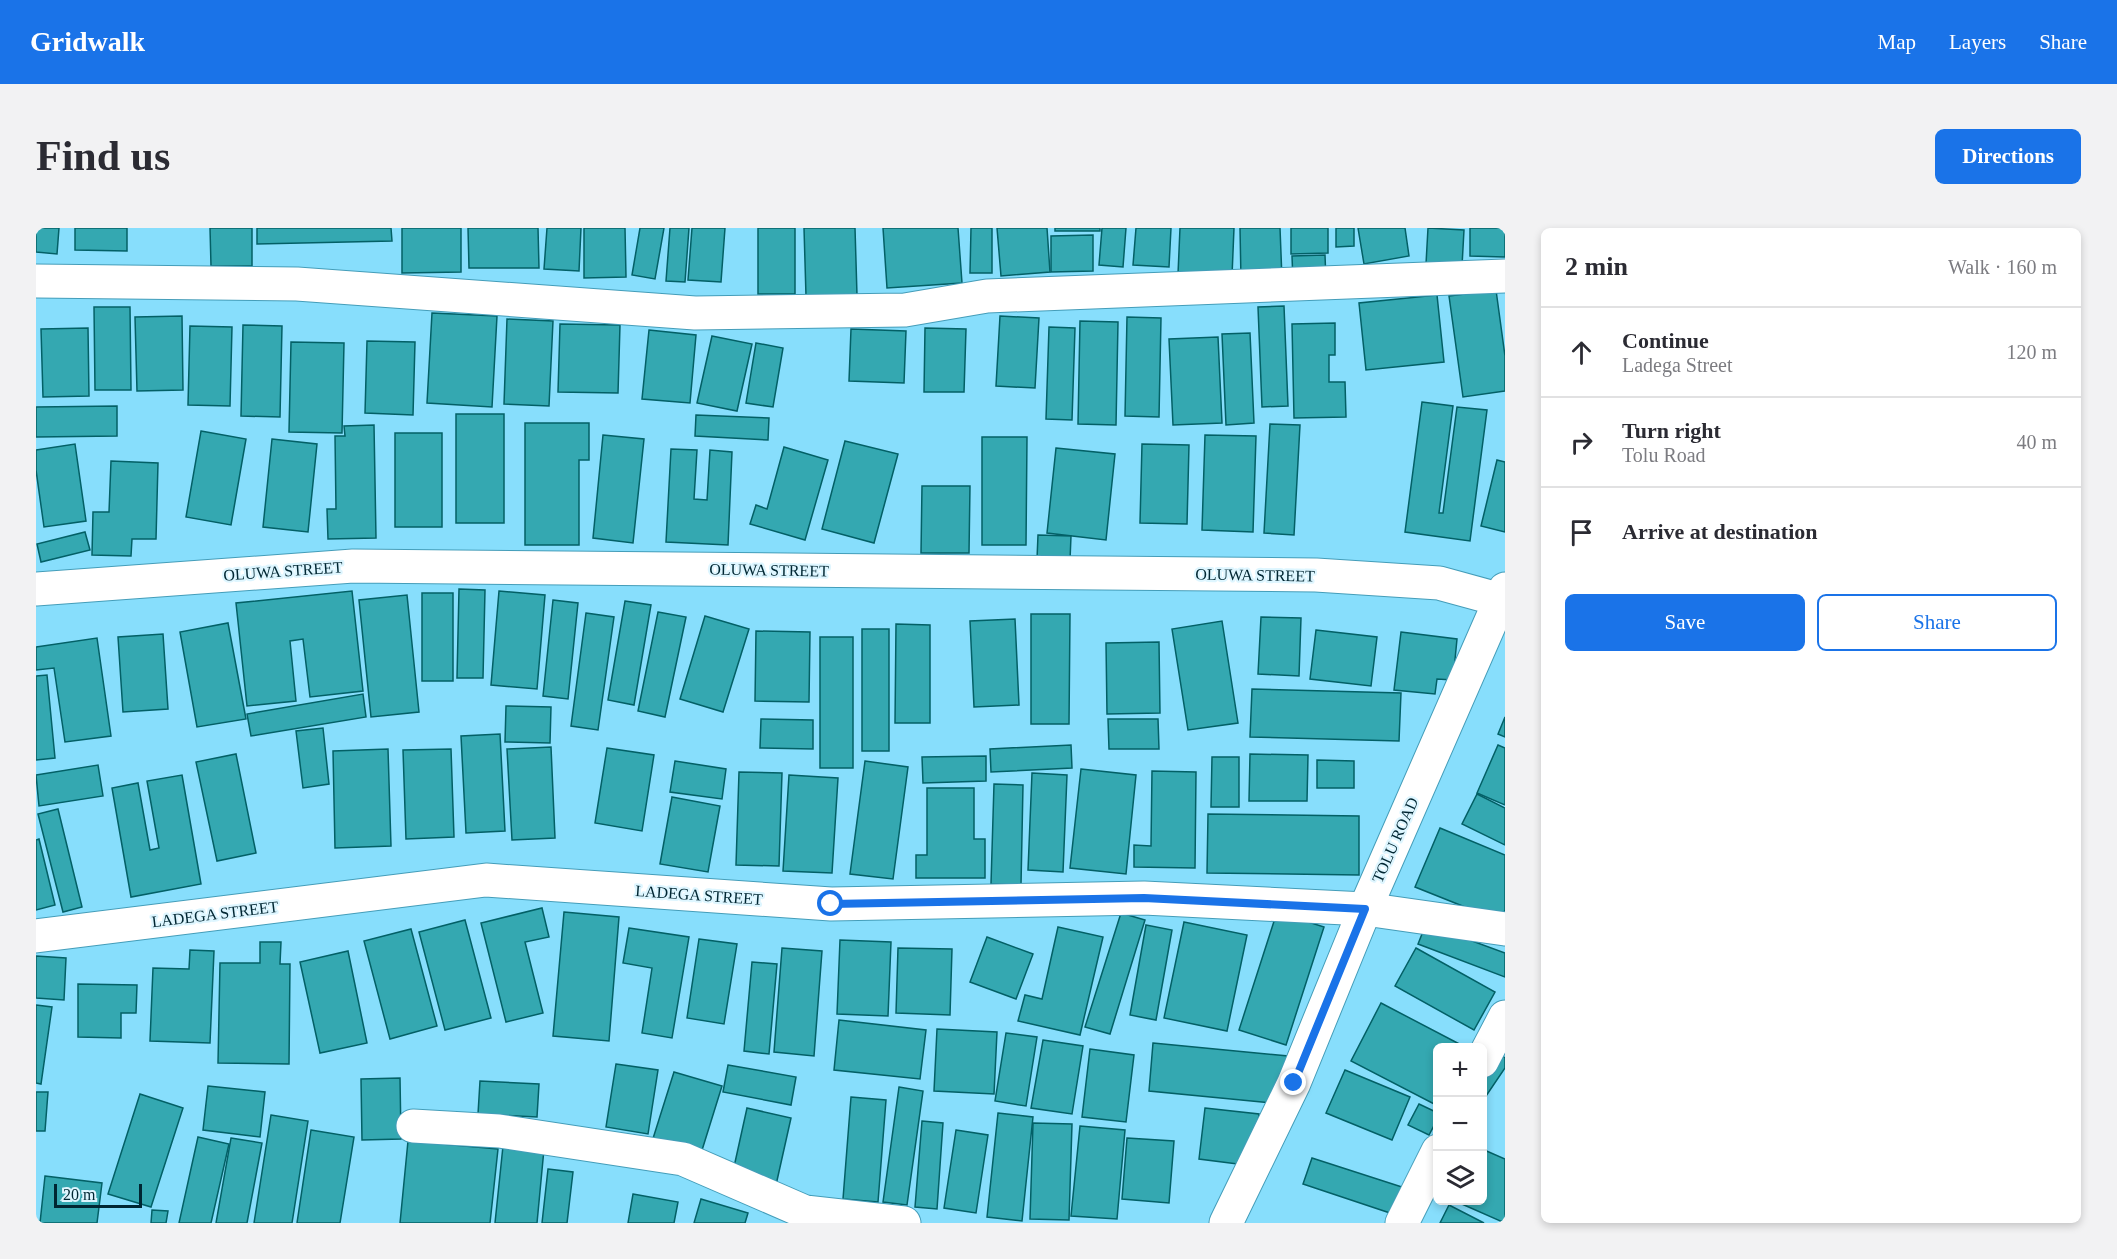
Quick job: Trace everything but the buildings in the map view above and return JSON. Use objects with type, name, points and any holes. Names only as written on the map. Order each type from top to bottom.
[{"type":"street","points":[[36,281],[297,284],[695,313],[905,310],[987,296],[1505,276]]},
{"type":"street","name":"OLUWA STREET","points":[[36,589],[353,566],[1316,575],[1438,583],[1503,597]]},
{"type":"street","name":"TOLU ROAD","points":[[1226,1223],[1294,1083],[1365,909],[1503,597]]},
{"type":"street","name":"LADEGA STREET","points":[[36,936],[486,880],[831,904],[1144,898],[1365,909],[1505,929]]},
{"type":"street","points":[[1487,1051],[1505,1017]]},
{"type":"street","points":[[413,1126],[499,1131],[683,1159],[805,1212],[904,1223]]},
{"type":"street","points":[[1402,1223],[1433,1159]]},
{"type":"route","points":[[831,904],[1144,898],[1365,909],[1294,1083]]}]
